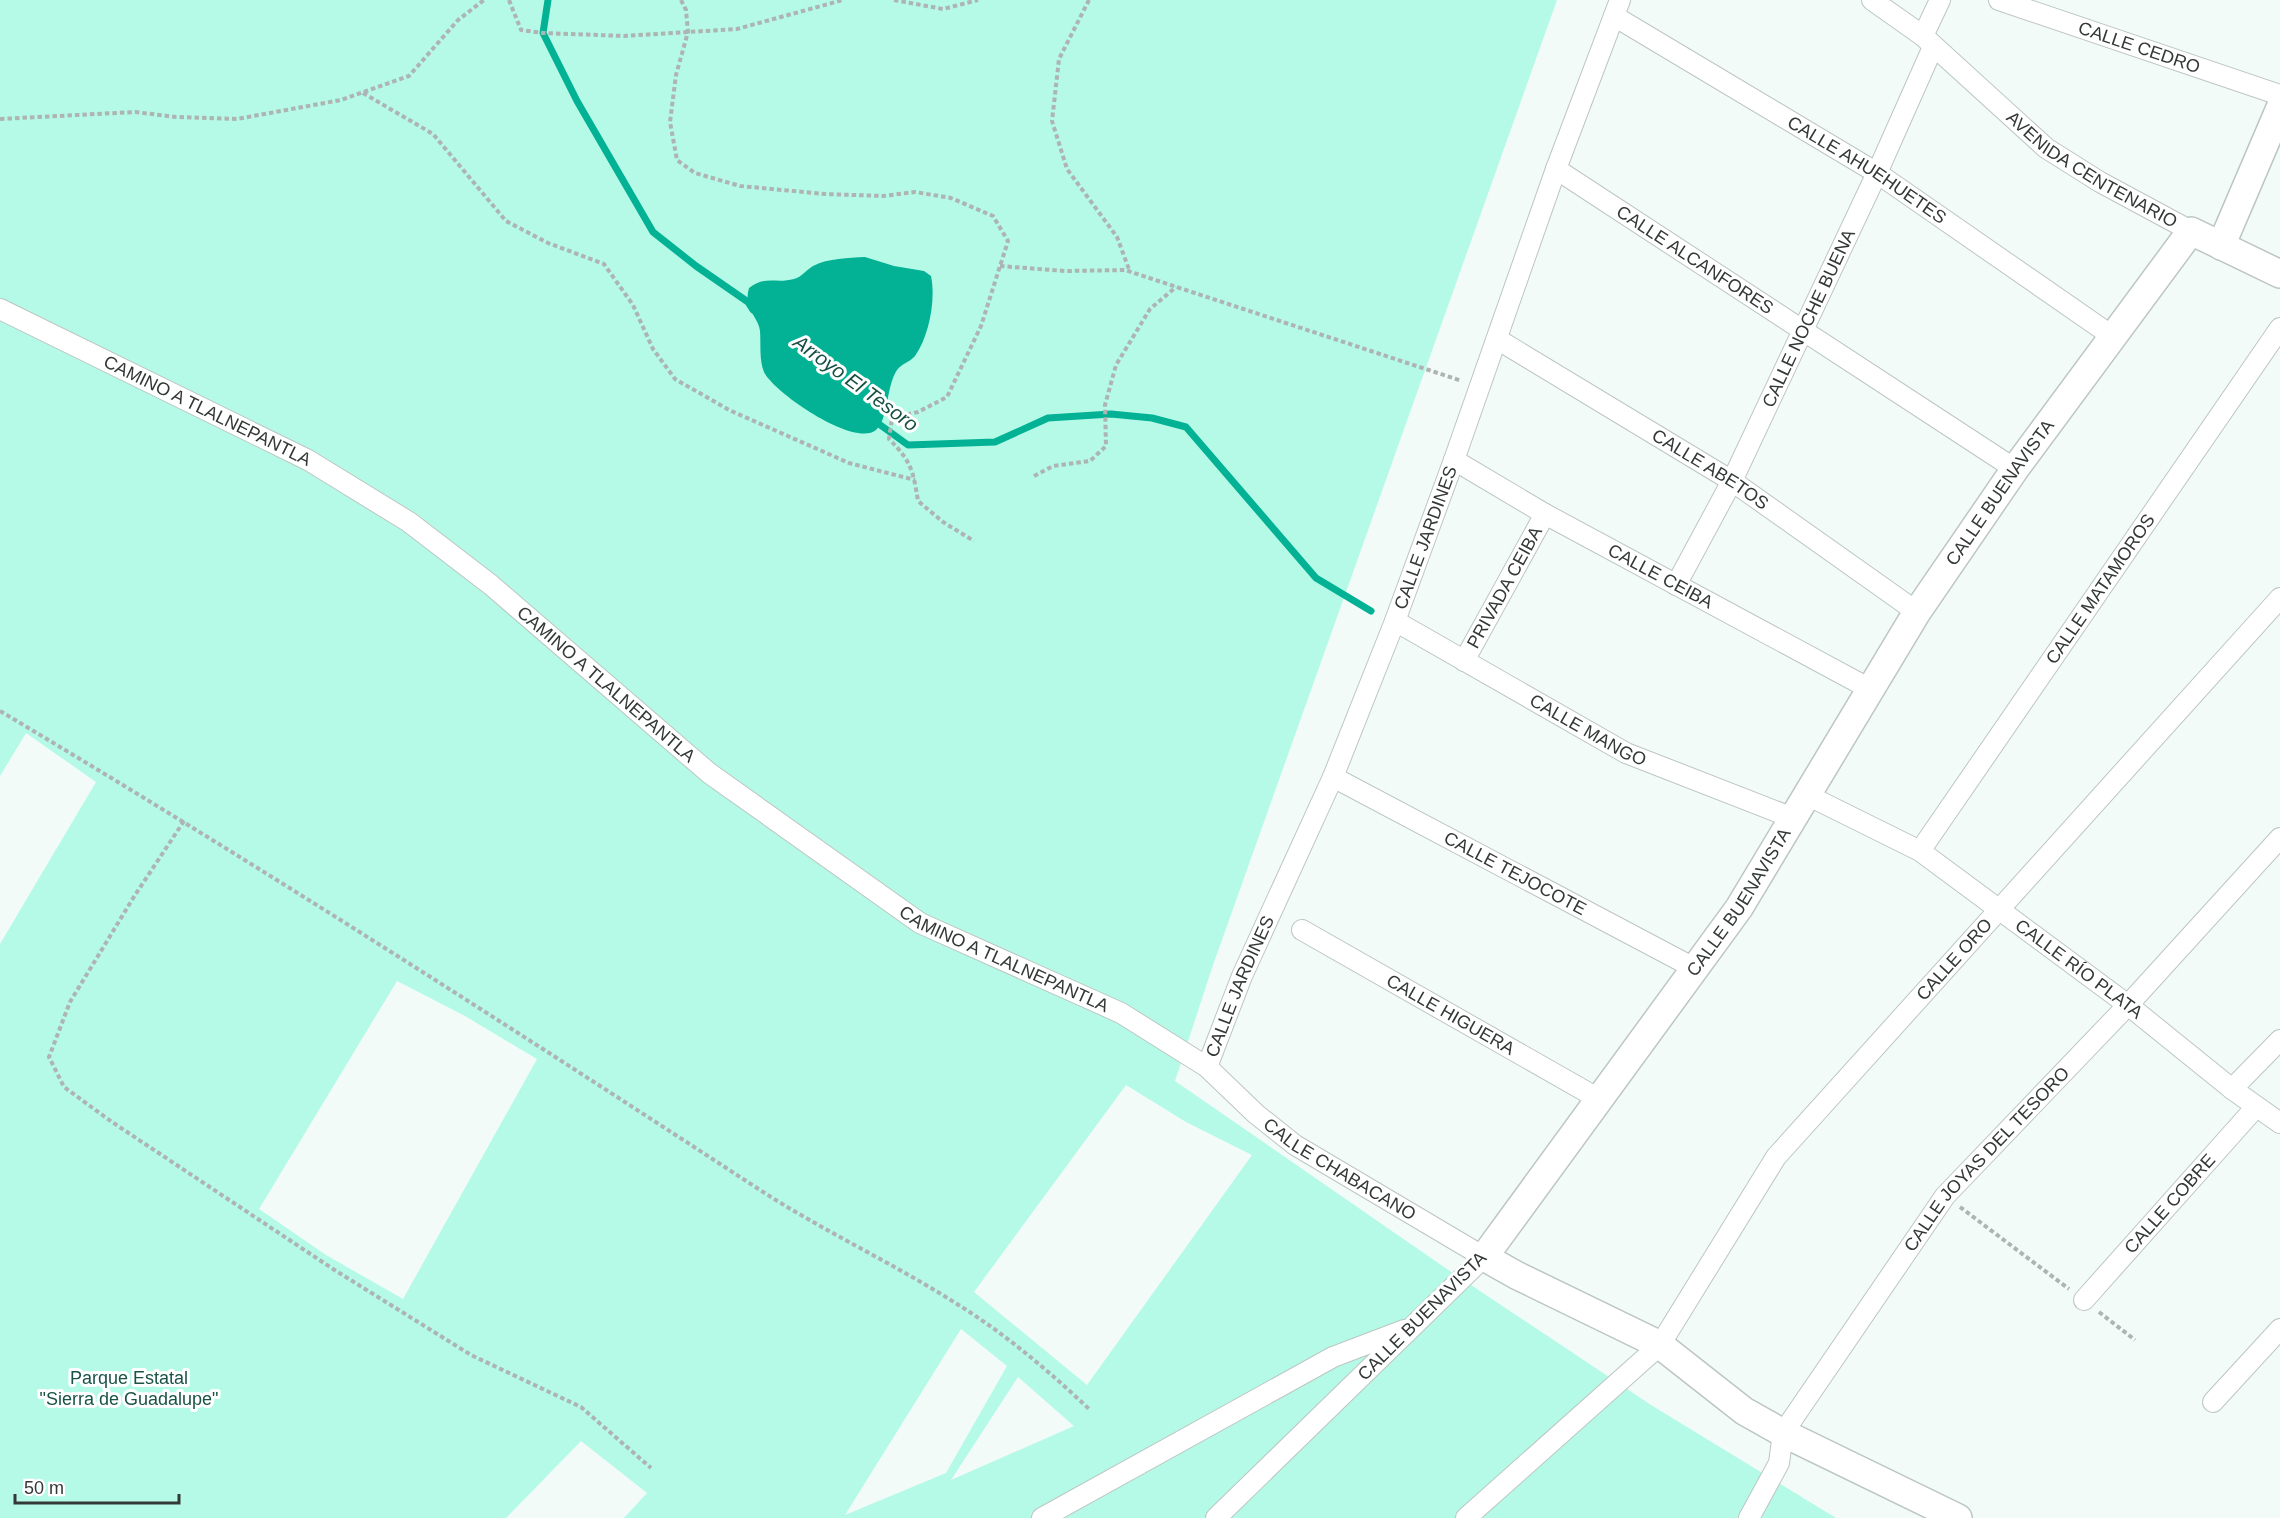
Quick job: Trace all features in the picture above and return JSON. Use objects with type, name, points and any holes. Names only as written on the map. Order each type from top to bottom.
[{"type":"street","name":"AVENIDA CENTENARIO","points":[[1872,0],[1928,42],[2046,148],[2100,182],[2191,231],[2280,274]]},
{"type":"street","name":"CALLE NOCHE BUENA","points":[[1676,585],[1732,481],[1876,173],[1928,42],[1940,0]]},
{"type":"street","name":"CALLE CEDRO","points":[[1999,0],[2280,95]]},
{"type":"street","name":"CALLE JARDINES","points":[[1207,1067],[1242,976],[1333,777],[1395,621],[1556,170],[1617,8]]},
{"type":"street","name":"CALLE AHUEHUETES","points":[[1617,8],[1876,173],[2112,336]]},
{"type":"street","points":[[2221,246],[2280,108]]},
{"type":"street","name":"CALLE ALCANFORES","points":[[1556,170],[2015,469]]},
{"type":"street","name":"CALLE BUENAVISTA","points":[[1216,1518],[1484,1257],[1739,908],[1917,612],[2015,469],[2191,231]]},
{"type":"street","name":"CAMINO A TLALNEPANTLA","points":[[0,309],[309,460],[409,522],[491,585],[709,773],[920,923],[1121,1013],[1207,1067]]},
{"type":"street","name":"CALLE MATAMOROS","points":[[1920,851],[2280,328]]},
{"type":"street","name":"CALLE ABETOS","points":[[1497,339],[1732,481],[1917,612]]},
{"type":"street","name":"CALLE CEIBA","points":[[1454,460],[1545,514],[1870,689]]},
{"type":"street","name":"PRIVADA CEIBA","points":[[1464,661],[1545,514]]},
{"type":"street","name":"CALLE ORO","points":[[1466,1518],[1660,1345],[1776,1157],[1996,910],[2280,598]]},
{"type":"street","name":"CALLE MANGO","points":[[1395,621],[1626,753],[1793,818]]},
{"type":"street","name":"CALLE TEJOCOTE","points":[[1333,777],[1696,969]]},
{"type":"street","name":"CALLE RÍO PLATA","points":[[1807,795],[1920,851],[1996,910],[2128,1005],[2232,1089],[2280,1123]]},
{"type":"street","name":"CALLE JOYAS DEL TESORO","points":[[1749,1518],[1779,1463],[1783,1433],[1945,1196],[2128,1005],[2280,838]]},
{"type":"street","name":"CALLE HIGUERA","points":[[1302,930],[1599,1099]]},
{"type":"street","points":[[2232,1089],[2280,1040]]},
{"type":"street","name":"CALLE CHABACANO","points":[[1207,1067],[1256,1114],[1296,1145],[1484,1257]]},
{"type":"street","name":"CALLE COBRE","points":[[2084,1300],[2256,1107]]},
{"type":"street","points":[[1484,1257],[1660,1345],[1744,1412],[1958,1518]]},
{"type":"street","points":[[1042,1518],[1333,1357],[1412,1327]]},
{"type":"street","points":[[2213,1402],[2280,1329]]},
{"type":"path","points":[[0,119],[135,112],[176,117],[237,119],[341,100],[409,76],[458,20],[484,0]]},
{"type":"path","points":[[509,0],[521,30],[624,36],[737,29],[843,0]]},
{"type":"path","points":[[681,0],[686,10],[688,32],[676,75],[670,122],[676,160],[695,173],[740,186],[825,194],[883,195],[915,192],[951,198],[993,216],[1008,241],[981,326],[947,397],[918,412],[892,418],[889,440],[906,456],[915,480],[918,501],[943,522],[974,541]]},
{"type":"path","points":[[894,0],[943,9],[978,0]]},
{"type":"path","points":[[1089,0],[1059,59],[1052,121],[1067,169],[1117,237],[1130,272]]},
{"type":"path","points":[[363,93],[433,134],[506,221],[548,243],[604,264],[633,304],[653,349],[675,379],[729,410],[849,463],[915,480]]},
{"type":"path","points":[[1000,266],[1065,271],[1130,272],[1480,387]]},
{"type":"path","points":[[1034,476],[1053,466],[1090,461],[1106,446],[1105,405],[1116,365],[1150,309],[1176,286]]},
{"type":"path","points":[[0,711],[184,821],[475,1004],[777,1201],[959,1304],[1060,1382],[1089,1409]]},
{"type":"path","points":[[184,821],[135,895],[70,1002],[50,1057],[64,1087],[112,1122],[333,1269],[471,1355],[581,1407],[651,1468]]},
{"type":"path","points":[[1945,1196],[2135,1340]]},
{"type":"green space","name":"Parque Estatal \"Sierra de Guadalupe\"","points":[[0,0],[1557,0],[1213,965],[1175,1081],[1444,1267],[1651,1405],[1836,1518],[624,1518],[647,1493],[581,1441],[506,1518],[0,1518],[0,944],[96,782],[26,733],[0,776]],"holes":[[[397,981],[465,1016],[537,1059],[403,1299],[326,1255],[259,1209]],[[1126,1085],[1186,1122],[1252,1155],[1087,1385],[974,1292]],[[961,1329],[1007,1366],[946,1473],[845,1515]],[[1018,1377],[1074,1426],[951,1480]]]},
{"type":"water","points":[[865,257],[894,266],[924,271],[931,276],[933,296],[928,328],[920,348],[893,377],[880,425],[876,430],[866,434],[834,425],[816,416],[771,381],[762,367],[759,327],[750,309],[748,298],[749,288],[760,282],[794,279],[825,261]]},
{"type":"waterway","name":"Arroyo El Tesoro","points":[[548,0],[543,33],[577,101],[653,232],[696,266],[748,302],[753,310]]},
{"type":"waterway","name":"Arroyo El Tesoro","points":[[872,419],[908,445],[995,442],[1048,418],[1111,414],[1152,418],[1186,427],[1316,578],[1371,611]]}]
